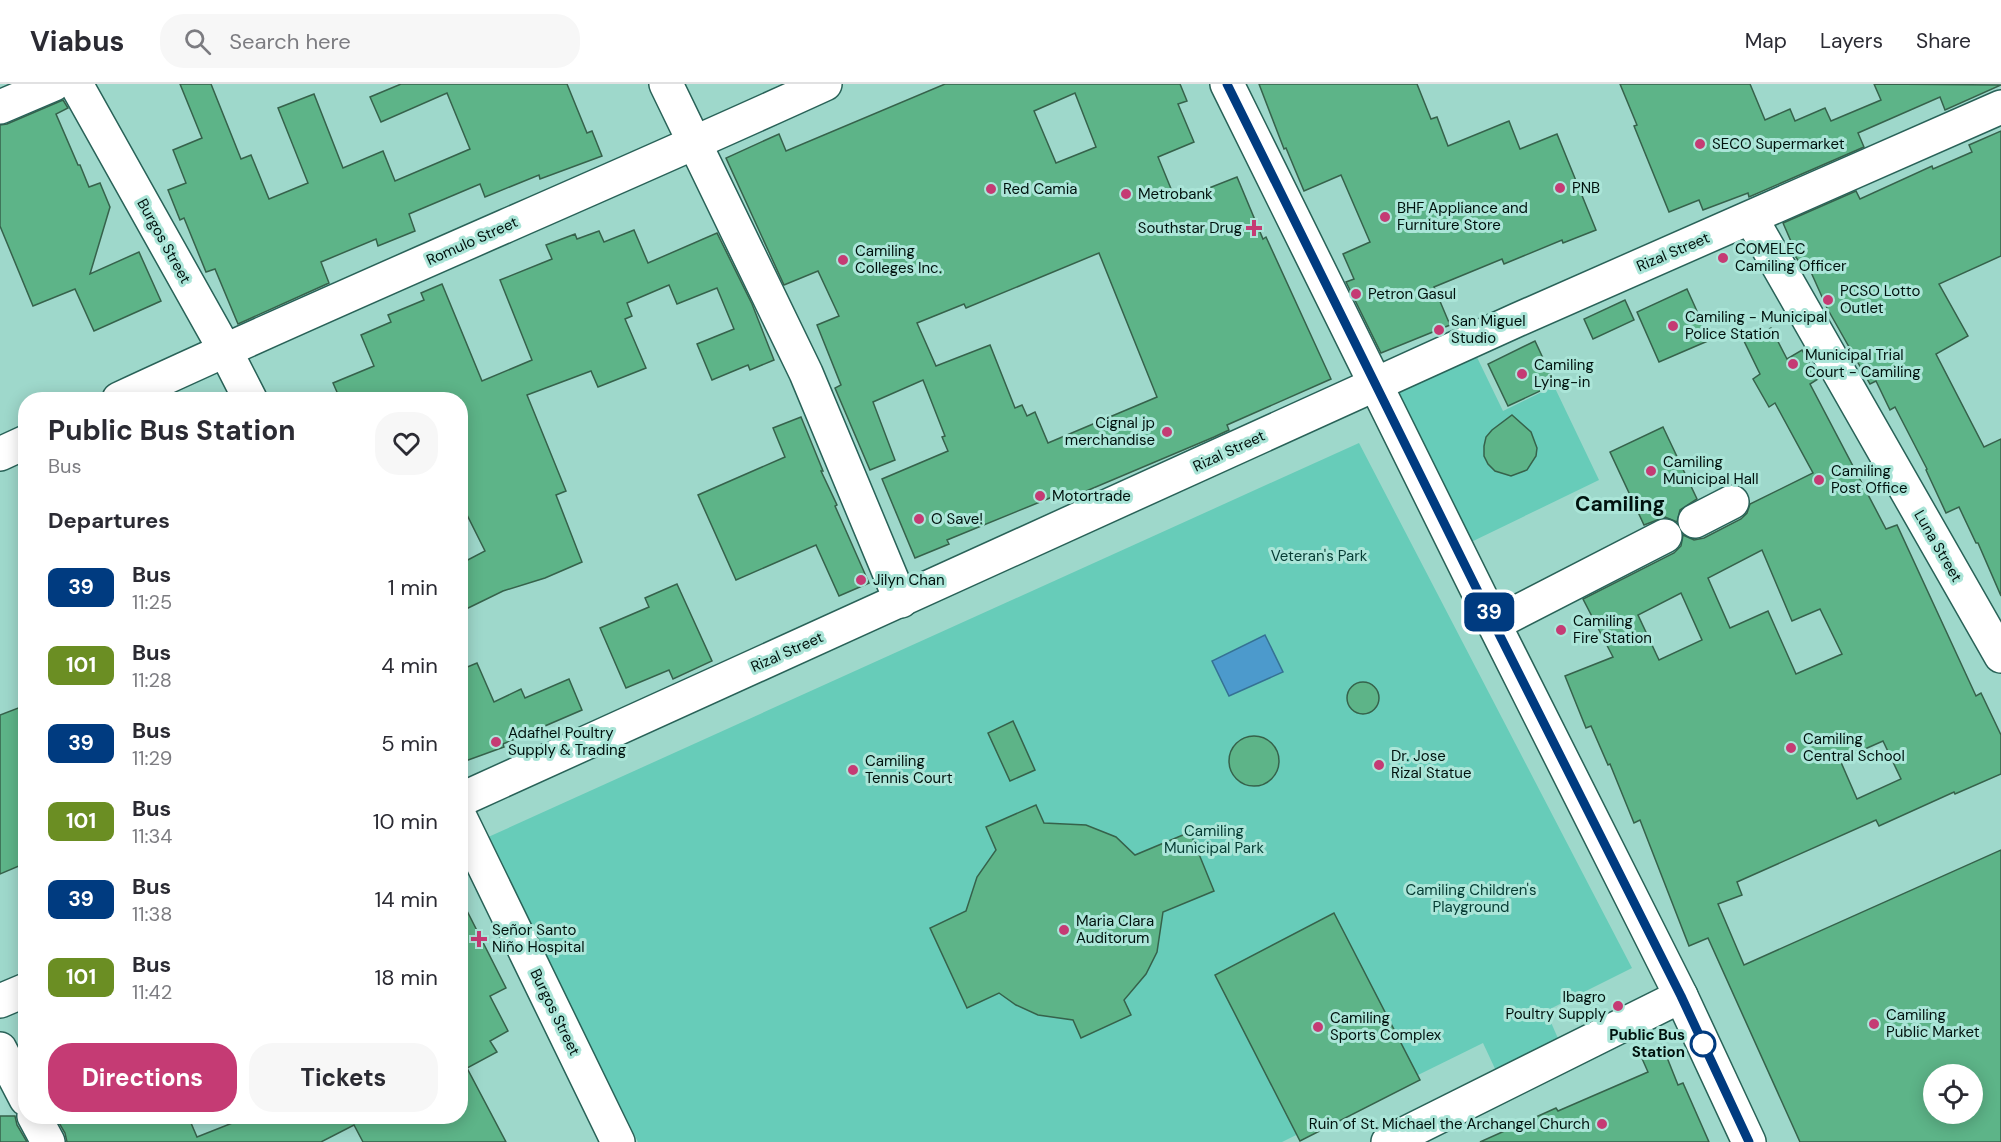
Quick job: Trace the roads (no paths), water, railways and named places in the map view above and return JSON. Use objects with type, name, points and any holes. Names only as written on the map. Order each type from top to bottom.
[{"type":"main road","points":[[0,107],[54,84]]},
{"type":"main road","name":"Burgos Street","points":[[76,84],[246,392]]},
{"type":"main road","points":[[666,84],[693,144],[806,373],[901,601]]},
{"type":"main road","name":"Romulo Street","points":[[134,392],[825,84]]},
{"type":"main road","points":[[1227,84],[1681,996],[1749,1142]]},
{"type":"main road","name":"Rizal Street","points":[[468,796],[1377,383],[2001,107]]},
{"type":"main road","name":"Luna Street","points":[[1751,218],[2001,656]]},
{"type":"main road","points":[[0,454],[18,446]]},
{"type":"main road","points":[[1695,520],[1731,502]]},
{"type":"main road","points":[[1494,624],[1665,536]]},
{"type":"main road","name":"Burgos Street","points":[[468,833],[618,1142]]},
{"type":"main road","points":[[0,1001],[18,993]]},
{"type":"main road","points":[[1388,1142],[1681,996]]},
{"type":"main road","points":[[0,1049],[18,1084]]},
{"type":"main road","points":[[38,1124],[48,1142]]},
{"type":"water","points":[[1265,635],[1283,672],[1229,696],[1212,661]]},
{"type":"place","name":"SECO Supermarket","points":[[1700,144]]},
{"type":"place","name":"PNB","points":[[1560,188]]},
{"type":"place","name":"Red Camia","points":[[991,189]]},
{"type":"place","name":"Metrobank","points":[[1126,194]]},
{"type":"place","name":"BHF Appliance and Furniture Store","points":[[1385,217]]},
{"type":"place","name":"Southstar Drug","points":[[1254,228]]},
{"type":"place","name":"COMELEC Camiling Officer","points":[[1723,258]]},
{"type":"place","name":"Camiling Colleges Inc.","points":[[843,260]]},
{"type":"place","name":"Petron Gasul","points":[[1356,294]]},
{"type":"place","name":"PCSO Lotto Outlet","points":[[1828,300]]},
{"type":"place","name":"Camiling - Municipal Police Station","points":[[1673,326]]},
{"type":"place","name":"San Miguel Studio","points":[[1439,330]]},
{"type":"place","name":"Municipal Trial Court - Camiling","points":[[1793,364]]},
{"type":"place","name":"Camiling Lying-in","points":[[1522,374]]},
{"type":"place","name":"Cignal jp merchandise","points":[[1167,432]]},
{"type":"place","name":"Camiling Municipal Hall","points":[[1651,471]]},
{"type":"place","name":"Camiling Post Office","points":[[1819,480]]},
{"type":"place","name":"Motortrade","points":[[1040,496]]},
{"type":"place","name":"O Save!","points":[[919,519]]},
{"type":"place","name":"Jilyn Chan","points":[[861,580]]},
{"type":"place","name":"Camiling Fire Station","points":[[1561,630]]},
{"type":"place","name":"Adafhel Poultry Supply & Trading","points":[[496,742]]},
{"type":"place","name":"Camiling Central School","points":[[1791,748]]},
{"type":"place","name":"Dr. Jose Rizal Statue","points":[[1379,765]]},
{"type":"place","name":"Camiling Tennis Court","points":[[853,770]]},
{"type":"place","name":"Maria Clara Auditorum","points":[[1064,930]]},
{"type":"place","name":"Señor Santo Niño Hospital","points":[[479,939]]},
{"type":"place","name":"Ibagro Poultry Supply","points":[[1618,1006]]},
{"type":"place","name":"Camiling Public Market","points":[[1874,1024]]},
{"type":"place","name":"Camiling Sports Complex","points":[[1318,1027]]},
{"type":"place","name":"Public Bus Station","points":[[1703,1044]]},
{"type":"place","name":"Ruin of St. Michael the Archangel Church","points":[[1602,1124]]},
{"type":"district","name":"Camiling","points":[[1620,504]]},
{"type":"park label","name":"Veteran's Park","points":[[1319,556]]},
{"type":"park label","name":"Camiling Municipal Park","points":[[1214,840]]},
{"type":"park label","name":"Camiling Children's Playground","points":[[1471,898]]}]
